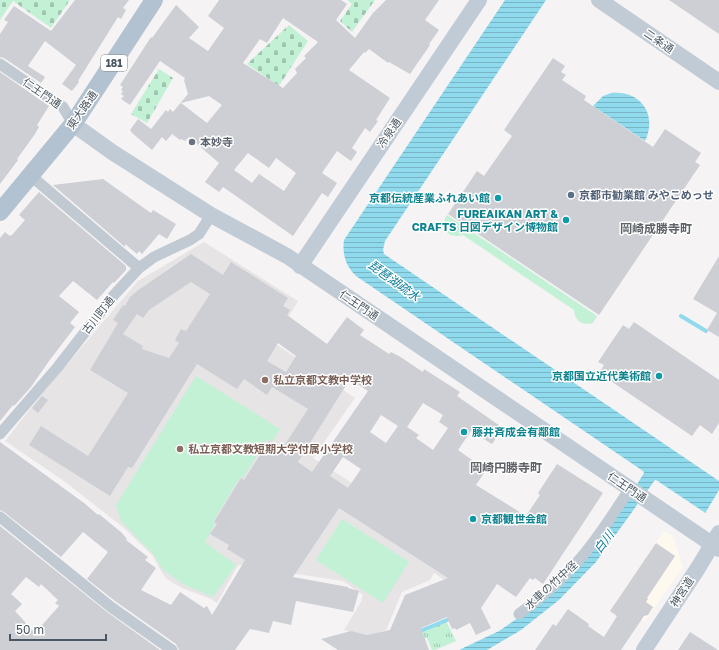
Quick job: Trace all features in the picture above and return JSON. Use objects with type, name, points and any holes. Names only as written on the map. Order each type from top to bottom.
[{"type":"main road","name":"東大路通","points":[[0,212],[73,124],[154,0]]},
{"type":"street","name":"冷泉通","points":[[300,266],[479,0]]},
{"type":"street","name":"二条通","points":[[599,0],[719,82]]},
{"type":"street","name":"仁王門通","points":[[0,64],[63,107],[73,124],[112,152],[211,215],[287,256],[632,494],[717,542]]},
{"type":"street","points":[[30,175],[44,185],[139,268]]},
{"type":"street","name":"古川町通","points":[[0,434],[57,368],[114,294],[139,268],[154,257],[190,240],[199,234],[211,215]]},
{"type":"street","name":"水車の竹中径","points":[[519,614],[554,586],[575,565],[632,494]]},
{"type":"street","points":[[0,516],[111,607],[172,650]]},
{"type":"street","name":"神宮道","points":[[644,650],[717,542]]},
{"type":"shaded area","points":[[204,242],[298,301],[273,342],[355,398],[313,458],[377,499],[469,553],[449,583],[434,573],[430,580],[402,592],[386,630],[371,636],[344,630],[361,602],[363,595],[343,581],[238,565],[217,603],[211,599],[182,588],[167,579],[153,556],[124,528],[64,481],[5,441],[41,395],[138,281]]},
{"type":"shaded area","points":[[664,531],[673,536],[683,567],[645,622],[615,602]]},
{"type":"green space","points":[[0,0],[70,0],[51,28],[13,1],[0,20]]},
{"type":"green space","points":[[347,0],[375,0],[352,32],[340,21],[352,4]]},
{"type":"green space","points":[[289,25],[308,41],[279,86],[247,64]]},
{"type":"green space","points":[[159,69],[173,78],[147,123],[131,114]]},
{"type":"green space","points":[[447,215],[597,316],[593,323],[586,324],[580,322],[576,317],[574,310],[463,235],[453,236],[446,232],[444,225]]},
{"type":"green space","points":[[196,376],[280,429],[272,442],[267,439],[243,478],[240,477],[213,522],[215,524],[205,542],[236,565],[213,597],[183,584],[162,569],[154,555],[121,521],[116,505]]},
{"type":"green space","points":[[342,519],[409,562],[383,603],[316,560]]},
{"type":"green space","points":[[446,621],[456,641],[432,650],[427,638],[422,639],[420,633]]},
{"type":"water","points":[[505,0],[546,0],[385,241],[383,250],[384,254],[719,481],[719,522],[655,480],[596,562],[559,600],[521,630],[487,650],[459,650],[499,631],[538,604],[624,505],[644,473],[356,276],[350,268],[344,255],[344,240]]},
{"type":"water","points":[[611,93],[630,95],[644,106],[648,113],[649,122],[645,141],[593,106],[603,96]]},
{"type":"pier","points":[[719,490],[719,524],[704,515]]},
{"type":"building","points":[[75,0],[129,0],[123,8],[126,10],[121,19],[118,17],[72,91],[62,84],[76,65],[45,41],[28,66],[45,77],[41,83],[4,58],[0,57],[0,34],[8,22],[4,20],[14,6],[51,31]]},
{"type":"building","points":[[219,0],[341,0],[347,4],[336,20],[355,38],[373,13],[386,0],[439,0],[425,20],[439,30],[410,74],[389,62],[388,63],[369,49],[365,53],[364,52],[349,70],[390,98],[376,120],[378,121],[370,132],[365,128],[352,148],[357,152],[351,161],[337,151],[322,173],[337,183],[328,197],[322,193],[293,236],[223,187],[219,192],[205,182],[219,163],[189,137],[185,141],[180,140],[172,134],[166,141],[162,137],[152,150],[130,130],[138,119],[151,129],[166,110],[168,112],[170,109],[173,112],[188,94],[184,80],[185,78],[160,61],[130,105],[121,99],[124,96],[121,94],[123,87],[120,85],[151,37],[152,38],[176,5],[199,27],[189,38],[208,51],[224,28],[208,16]],"holes":[[[283,18],[318,42],[304,56],[306,58],[295,69],[297,73],[283,88],[243,63],[260,39],[267,43]],[[209,96],[222,105],[207,123],[181,103]],[[248,153],[269,168],[276,158],[296,173],[284,191],[259,174],[252,183],[234,170]]]},
{"type":"building","points":[[669,0],[719,0],[719,34],[691,15]]},
{"type":"building","name":"京都市勧業館 みやこめっせ","points":[[553,58],[565,66],[561,72],[566,75],[562,80],[586,96],[584,100],[653,147],[665,129],[701,153],[695,162],[700,165],[599,315],[448,214],[477,171],[484,176],[512,136],[504,130]]},
{"type":"building","points":[[0,72],[49,106],[37,125],[39,127],[35,134],[0,184]]},
{"type":"building","points":[[103,179],[151,213],[153,210],[176,224],[167,239],[159,234],[142,254],[139,251],[137,254],[125,244],[125,247],[53,185]]},
{"type":"building","points":[[39,192],[126,266],[126,270],[97,300],[73,281],[59,296],[79,312],[70,323],[75,327],[31,387],[0,421],[0,238],[5,232],[10,236],[12,235],[25,220],[19,215]]},
{"type":"building","points":[[191,254],[223,275],[231,262],[288,298],[283,306],[290,310],[287,315],[327,344],[347,317],[364,330],[360,335],[389,354],[391,352],[399,356],[423,372],[424,369],[460,392],[457,396],[503,428],[492,444],[471,431],[458,450],[486,470],[476,485],[526,516],[540,495],[538,493],[557,464],[603,493],[543,584],[535,578],[533,580],[530,578],[516,597],[497,584],[481,608],[491,628],[476,635],[470,623],[456,630],[455,628],[452,629],[447,617],[421,628],[429,650],[338,650],[321,639],[351,631],[367,635],[390,630],[405,595],[448,578],[339,508],[293,577],[348,587],[359,591],[353,612],[296,601],[291,625],[273,621],[269,633],[250,629],[235,650],[179,650],[176,644],[115,601],[87,579],[108,552],[83,532],[61,557],[0,510],[0,442],[84,503],[98,515],[99,514],[122,533],[127,539],[126,540],[148,557],[145,560],[156,568],[141,590],[171,605],[180,592],[204,608],[207,606],[212,615],[245,560],[227,549],[229,545],[210,534],[217,524],[214,522],[241,478],[244,480],[269,441],[282,449],[308,409],[272,387],[267,395],[244,379],[237,389],[197,364],[132,468],[128,467],[110,496],[29,445],[41,426],[88,456],[128,393],[90,370],[118,323],[113,320],[123,305],[125,306],[130,297]],"holes":[[[191,282],[210,294],[186,331],[181,329],[175,340],[179,343],[169,358],[142,349],[143,346],[123,334],[137,314],[143,318],[149,310]],[[278,343],[296,356],[286,372],[267,361]],[[350,379],[368,391],[312,472],[298,462]],[[423,403],[443,415],[439,422],[448,428],[433,450],[416,438],[419,435],[407,427]],[[381,415],[398,426],[386,443],[370,432]],[[343,457],[361,469],[348,488],[330,476]]]},
{"type":"building","points":[[719,256],[719,337],[707,330],[717,313],[693,299]]},
{"type":"building","name":"京都国立近代美術館","points":[[634,322],[719,380],[719,423],[712,434],[700,425],[692,436],[599,373],[604,365],[598,362],[623,325],[629,329]]},
{"type":"building","points":[[42,396],[48,400],[38,413],[32,408]]},
{"type":"building","points":[[0,526],[107,612],[160,650],[0,650]],"holes":[[[26,577],[39,587],[41,584],[58,600],[55,603],[59,606],[35,633],[15,611],[22,604],[11,594]]]},
{"type":"building","points":[[656,543],[675,556],[647,598],[648,599],[646,602],[653,607],[648,615],[644,616],[621,650],[535,650],[553,624],[556,626],[568,609],[604,637],[617,616],[610,611]]},
{"type":"building","points":[[690,632],[718,650],[678,650]]},
{"type":"waterway","points":[[681,316],[706,331]]},
{"type":"waterway","points":[[418,632],[447,620]]},
{"type":"place","name":"本妙寺","points":[[192,142]]},
{"type":"place","name":"京都市勧業館 みやこめっせ","points":[[571,195]]},
{"type":"place","name":"京都伝統産業ふれあい館","points":[[498,198]]},
{"type":"place","name":"FUREAIKAN ART & CRAFTS 日図デザイン博物館","points":[[566,220]]},
{"type":"place","name":"京都国立近代美術館","points":[[659,376]]},
{"type":"place","name":"私立京都文教中学校","points":[[265,380]]},
{"type":"place","name":"藤井斉成会有鄰館","points":[[464,432]]},
{"type":"place","name":"私立京都文教短期大学付属小学校","points":[[180,449]]},
{"type":"place","name":"京都観世会館","points":[[473,519]]},
{"type":"district","name":"岡崎成勝寺町","points":[[656,229]]},
{"type":"district","name":"岡崎円勝寺町","points":[[506,468]]},
{"type":"water label","name":"琵琶湖疏水","points":[[394,281]]},
{"type":"water label","name":"白川","points":[[604,542]]}]
